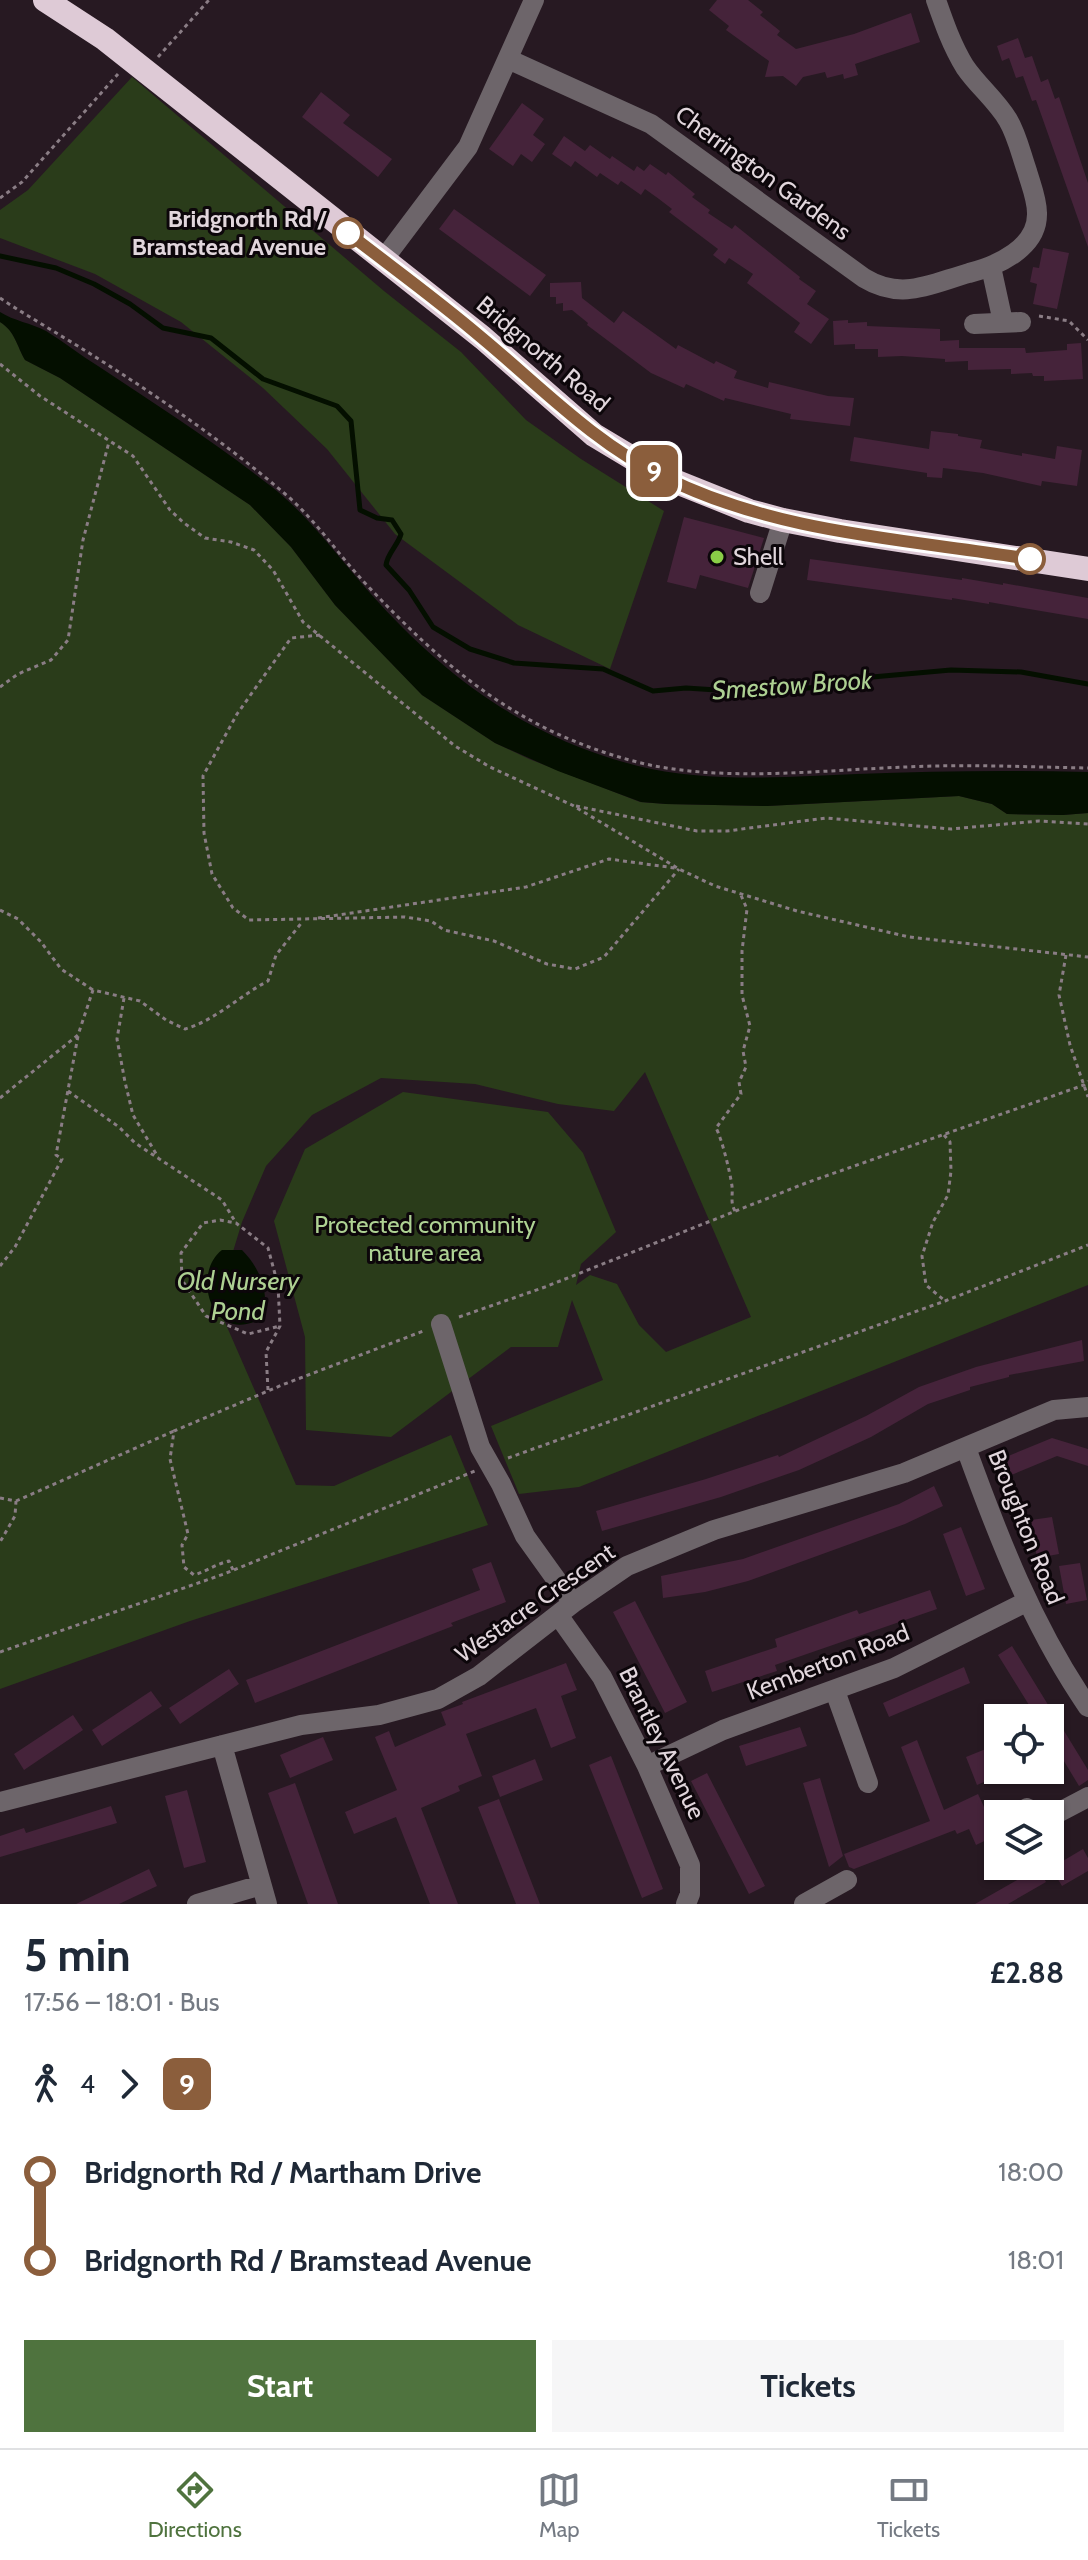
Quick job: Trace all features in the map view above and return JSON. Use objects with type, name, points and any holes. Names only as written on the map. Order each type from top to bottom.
[{"type":"highway","name":"Bridgnorth Road","points":[[45,0],[95,32],[483,338],[594,435],[664,477],[735,506],[783,520],[1088,569]]},
{"type":"street","points":[[383,260],[468,147],[534,0]]},
{"type":"street","name":"Cherrington Gardens","points":[[508,59],[651,124],[879,288],[909,290],[991,267],[1009,257],[1032,234],[1037,223],[1035,196],[1014,131],[997,103],[967,70],[953,47],[936,0]]},
{"type":"street","points":[[974,324],[1012,322],[991,267]]},
{"type":"street","points":[[760,593],[783,520]]},
{"type":"street","name":"Brantley Avenue","points":[[441,1324],[480,1447],[647,1766],[690,1865],[690,1894],[686,1904]]},
{"type":"street","name":"Westacre Crescent","points":[[0,1802],[301,1725],[408,1709],[438,1699],[479,1676],[627,1566],[714,1530],[904,1473],[1054,1410],[1088,1407]]},
{"type":"street","name":"Broughton Road","points":[[966,1448],[1026,1602],[1046,1641],[1088,1707]]},
{"type":"street","name":"Kemberton Road","points":[[647,1766],[723,1730],[894,1668],[1026,1602]]},
{"type":"street","points":[[835,1691],[868,1783]]},
{"type":"street","points":[[197,1904],[264,1894],[222,1745]]},
{"type":"street","points":[[1064,1810],[1088,1797]]},
{"type":"street","points":[[804,1904],[847,1880]]},
{"type":"path","points":[[0,198],[22,182],[209,0]]},
{"type":"path","points":[[0,298],[185,418],[247,463],[310,518],[362,579],[427,647],[505,707],[570,738],[639,763],[730,772],[787,773],[977,765],[1088,768]]},
{"type":"path","points":[[1012,322],[1032,315],[1069,321],[1088,340]]},
{"type":"path","points":[[0,364],[40,396],[133,456],[170,510],[184,523],[205,538],[254,550],[273,570],[303,622],[455,746],[490,767],[572,805],[679,869],[715,886],[797,911],[909,937],[1088,957]]},
{"type":"path","points":[[0,687],[18,674],[51,660],[68,640],[83,540],[109,442]]},
{"type":"path","points":[[320,635],[291,638],[237,714],[203,776],[204,833],[212,874],[233,908],[249,920],[405,917],[431,921],[444,930],[494,941],[547,964],[575,969],[604,957],[679,869]]},
{"type":"path","points":[[572,805],[697,831],[727,831],[826,818],[951,829],[1039,821],[1088,824]]},
{"type":"path","points":[[0,910],[18,919],[41,942],[61,969],[93,990],[140,1001],[185,1029],[204,1023],[244,993],[268,981],[276,955],[303,921],[526,887],[609,859],[679,869]]},
{"type":"path","points":[[735,1211],[731,1204],[732,1186],[722,1138],[716,1128],[741,1094],[739,1082],[746,1067],[743,1051],[750,1026],[741,979],[747,909],[740,893]]},
{"type":"path","points":[[1066,955],[1059,995],[1070,1045],[1088,1097]]},
{"type":"path","points":[[0,1266],[15,1247],[62,1159],[56,1155],[67,1091],[78,1035],[93,990]]},
{"type":"path","points":[[124,997],[117,1039],[125,1082],[133,1115],[160,1161]]},
{"type":"path","points":[[0,1098],[78,1035]]},
{"type":"path","points":[[0,1498],[16,1501],[268,1390],[545,1287],[806,1183],[1084,1085],[1088,1081]]},
{"type":"path","points":[[67,1091],[119,1127],[160,1161],[222,1200],[236,1223],[268,1248],[278,1285],[280,1326],[266,1352],[268,1390]]},
{"type":"path","points":[[944,1135],[950,1142],[948,1195],[933,1222],[922,1256],[926,1285],[945,1301]]},
{"type":"path","points":[[236,1223],[220,1220],[203,1223],[181,1253],[182,1280],[206,1316],[248,1334],[280,1326]]},
{"type":"path","points":[[0,1652],[233,1570],[490,1464],[945,1301],[1088,1245]]},
{"type":"path","points":[[174,1431],[170,1459],[188,1534],[182,1545],[184,1567],[194,1575],[229,1561],[233,1570]]},
{"type":"path","points":[[0,1542],[15,1516],[16,1501]]},
{"type":"green space","points":[[132,77],[384,291],[461,352],[526,420],[664,511],[610,669],[518,625],[395,534],[327,449],[263,388],[181,322],[95,274],[0,238],[0,210],[28,190]]},
{"type":"green space","name":"Protected community nature area","points":[[0,322],[12,334],[25,360],[60,378],[250,505],[291,547],[335,605],[422,695],[495,743],[529,759],[640,802],[767,806],[959,796],[992,804],[1007,814],[1088,813],[1088,1285],[579,1487],[519,1494],[491,1426],[603,1380],[572,1300],[558,1347],[511,1347],[391,1437],[306,1430],[305,1337],[274,1221],[305,1149],[403,1092],[548,1112],[583,1153],[616,1232],[581,1264],[576,1285],[590,1275],[617,1284],[639,1325],[666,1352],[751,1317],[645,1072],[614,1111],[558,1104],[475,1084],[381,1078],[312,1115],[266,1166],[242,1222],[217,1304],[296,1485],[334,1486],[451,1435],[488,1525],[190,1621],[0,1689]]},
{"type":"water","points":[[0,312],[53,335],[272,487],[299,511],[370,593],[428,652],[490,700],[560,739],[638,766],[718,777],[972,771],[1088,772],[1088,813],[1007,814],[992,804],[959,796],[767,806],[641,802],[495,743],[422,695],[335,605],[291,547],[250,505],[60,378],[25,360],[12,334],[0,322]]},
{"type":"water","name":"Old Nursery Pond","points":[[222,1250],[242,1250],[254,1264],[264,1290],[262,1318],[244,1324],[230,1323],[211,1304],[208,1274]]},
{"type":"building","points":[[717,0],[748,0],[763,12],[760,15],[780,31],[777,35],[796,49],[854,34],[911,13],[920,42],[855,64],[858,75],[844,79],[843,74],[827,78],[825,72],[803,77],[796,86],[783,76],[765,77],[769,61],[726,30],[729,26],[709,10]]},
{"type":"building","points":[[1018,38],[1025,58],[1032,56],[1041,82],[1048,79],[1055,99],[1059,97],[1088,183],[1088,247],[1036,100],[1032,101],[1023,76],[1016,78],[1009,58],[1002,61],[997,46]]},
{"type":"building","points":[[321,92],[350,115],[343,123],[392,159],[378,177],[302,117]]},
{"type":"building","points":[[522,103],[544,119],[533,135],[545,144],[532,162],[521,154],[513,166],[489,149]]},
{"type":"building","points":[[564,136],[585,151],[590,145],[634,171],[637,166],[644,171],[650,164],[666,175],[668,172],[695,194],[692,197],[710,210],[708,213],[732,229],[735,225],[800,277],[816,291],[807,304],[829,319],[811,344],[794,332],[800,323],[747,283],[753,274],[729,258],[725,264],[713,255],[718,249],[669,212],[672,209],[659,199],[645,189],[641,195],[621,181],[618,185],[600,173],[597,177],[575,161],[571,167],[552,154]]},
{"type":"building","points":[[454,209],[546,275],[530,296],[439,229]]},
{"type":"building","points":[[1043,248],[1069,253],[1057,309],[1033,304],[1037,284],[1030,282],[1033,267],[1039,268]]},
{"type":"building","points":[[581,282],[582,298],[614,323],[623,311],[676,349],[678,345],[714,364],[716,361],[737,371],[734,378],[768,388],[769,382],[828,396],[854,398],[850,426],[790,419],[791,414],[725,398],[724,401],[651,373],[572,310],[563,311],[563,303],[556,304],[556,297],[550,297],[550,283]]},
{"type":"building","points":[[848,320],[848,323],[867,322],[867,326],[940,329],[940,341],[959,340],[959,348],[1025,348],[1026,353],[1067,350],[1067,344],[1081,343],[1083,379],[1044,381],[1044,376],[1033,376],[1032,373],[1011,374],[1011,369],[968,370],[968,361],[878,357],[878,349],[855,349],[855,344],[834,345],[833,321]]},
{"type":"building","points":[[931,431],[982,440],[980,448],[1022,456],[1022,453],[1055,459],[1057,446],[1082,450],[1077,486],[1042,481],[1041,486],[943,468],[942,478],[927,477],[927,473],[850,461],[854,437],[929,449]]},
{"type":"building","name":"Shell","points":[[684,517],[764,538],[748,588],[700,575],[696,589],[667,582]]},
{"type":"building","points":[[810,559],[1003,583],[1088,598],[1088,619],[989,602],[952,600],[807,580]]},
{"type":"building","points":[[1082,1340],[1084,1361],[1009,1375],[970,1387],[970,1390],[928,1404],[871,1437],[799,1470],[721,1497],[602,1531],[596,1511],[779,1457],[919,1387],[976,1367]]},
{"type":"building","points":[[1052,1438],[1088,1449],[1088,1466],[1057,1456],[1004,1478],[996,1461]]},
{"type":"building","points":[[934,1486],[943,1506],[905,1524],[748,1581],[663,1598],[661,1576],[743,1559],[899,1504]]},
{"type":"building","points":[[1052,1517],[1059,1554],[1037,1558],[1031,1520]]},
{"type":"building","points":[[961,1527],[985,1589],[966,1596],[943,1534]]},
{"type":"building","points":[[491,1562],[506,1602],[451,1623],[453,1626],[255,1703],[246,1680],[480,1590],[472,1569]]},
{"type":"building","points":[[1080,1563],[1087,1600],[1066,1604],[1059,1566]]},
{"type":"building","points":[[930,1590],[937,1609],[775,1665],[777,1671],[712,1692],[705,1671],[777,1647],[775,1639],[857,1610],[859,1614]]},
{"type":"building","points":[[635,1601],[687,1702],[665,1713],[613,1612]]},
{"type":"building","points":[[1012,1646],[1048,1704],[1028,1704],[998,1655]]},
{"type":"building","points":[[566,1663],[577,1690],[561,1696],[576,1738],[551,1748],[536,1708],[466,1734],[482,1776],[458,1786],[460,1791],[421,1808],[458,1904],[430,1904],[396,1817],[354,1834],[345,1812],[397,1790],[375,1737],[389,1731],[395,1747],[446,1725],[441,1712]]},
{"type":"building","points":[[964,1667],[970,1683],[889,1717],[883,1703]]},
{"type":"building","points":[[229,1669],[239,1684],[180,1724],[169,1708]]},
{"type":"building","points":[[151,1691],[162,1706],[102,1746],[92,1730]]},
{"type":"building","points":[[73,1715],[83,1730],[24,1770],[14,1754]]},
{"type":"building","points":[[800,1727],[807,1746],[746,1766],[739,1746]]},
{"type":"building","points":[[1064,1731],[1088,1770],[1088,1780],[1079,1786],[1064,1761]]},
{"type":"building","points":[[323,1737],[333,1760],[290,1778],[280,1755]]},
{"type":"building","points":[[917,1740],[944,1810],[978,1794],[984,1807],[984,1841],[976,1845],[969,1829],[957,1834],[955,1830],[854,1869],[849,1867],[844,1854],[930,1821],[901,1747]]},
{"type":"building","points":[[984,1750],[984,1782],[977,1785],[966,1757]]},
{"type":"building","points":[[611,1756],[663,1889],[642,1898],[589,1765]]},
{"type":"building","points":[[535,1759],[543,1780],[500,1797],[492,1776]]},
{"type":"building","points":[[707,1773],[765,1886],[749,1894],[691,1781]]},
{"type":"building","points":[[820,1778],[843,1856],[829,1867],[803,1783]]},
{"type":"building","points":[[295,1783],[338,1904],[308,1904],[268,1793]]},
{"type":"building","points":[[187,1790],[206,1862],[184,1868],[165,1796]]},
{"type":"building","points":[[499,1799],[540,1904],[516,1904],[478,1807]]},
{"type":"building","points":[[111,1806],[117,1823],[0,1857],[0,1836],[24,1828],[26,1833]]},
{"type":"building","points":[[1083,1849],[1088,1858],[1088,1871],[1062,1886],[1058,1880],[1064,1880],[1064,1860]]},
{"type":"building","points":[[149,1869],[157,1886],[119,1904],[76,1904]]},
{"type":"building","points":[[1017,1880],[1046,1882],[1008,1904],[975,1904]]},
{"type":"waterway","name":"Smestow Brook","points":[[0,256],[56,268],[94,284],[130,304],[163,328],[211,338],[263,379],[337,406],[351,421],[360,510],[377,518],[392,520],[401,534],[386,565],[409,590],[433,627],[470,649],[514,663],[603,669],[653,691],[686,688],[763,693],[826,686],[861,678],[951,670],[1021,672],[1088,684]]},
{"type":"bus line","name":"9","points":[[348,233],[483,338],[594,435],[664,477],[728,504],[783,520],[1030,559]]},
{"type":"place","name":"Bridgnorth Rd / Bramstead Avenue","points":[[348,233]]},
{"type":"place","name":"Shell","points":[[717,557]]}]
